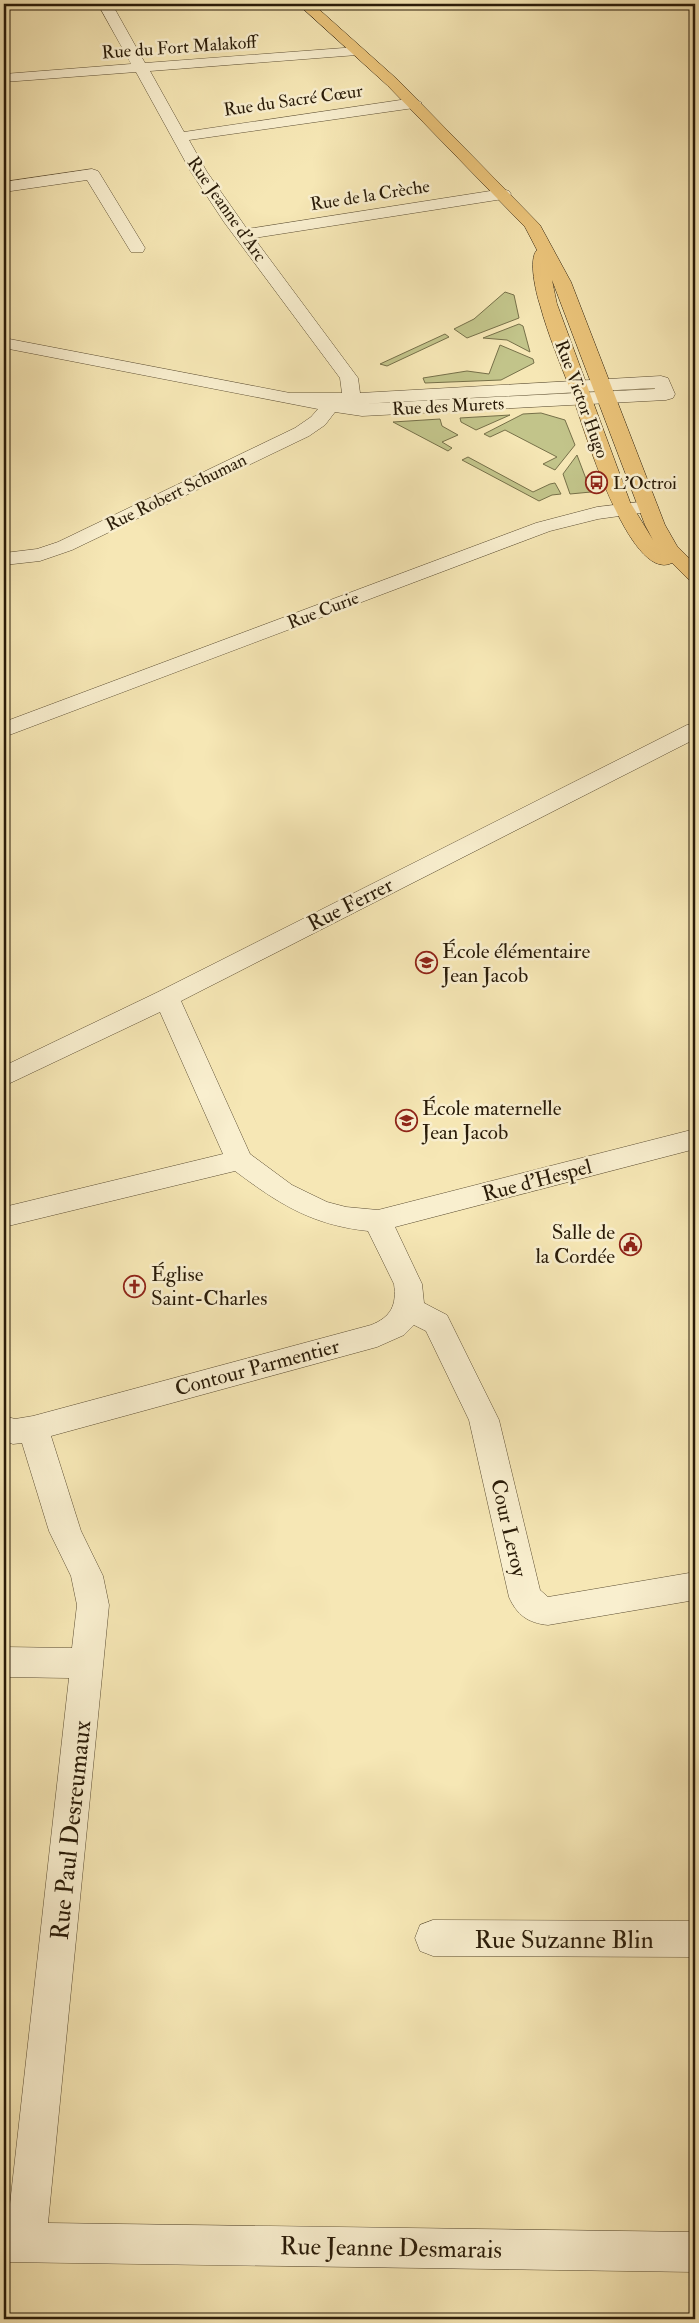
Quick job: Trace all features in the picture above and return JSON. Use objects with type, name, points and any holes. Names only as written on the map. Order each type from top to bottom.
[{"type":"main road","name":"Rue Victor Hugo","points":[[305,4],[414,103],[532,225],[560,276],[659,533],[669,549],[695,576]]},
{"type":"main road","name":"Rue Victor Hugo","points":[[543,246],[541,264],[548,304],[623,510],[648,547],[669,564],[695,576]]},
{"type":"street","name":"Rue Jeanne d'Arc","points":[[105,4],[199,172],[243,235],[347,375],[350,381],[341,403]]},
{"type":"street","name":"Rue du Fort Malakoff","points":[[4,78],[357,51]]},
{"type":"street","name":"Rue du Sacré Cœur","points":[[179,137],[414,103]]},
{"type":"street","points":[[4,186],[92,174],[136,248]]},
{"type":"street","name":"Rue de la Crèche","points":[[243,235],[503,194]]},
{"type":"street","name":"Rue des Murets","points":[[4,343],[291,398],[341,403],[375,410],[604,391]]},
{"type":"street","name":"Rue Robert Schuman","points":[[4,559],[40,555],[65,546],[302,432],[341,403]]},
{"type":"street","name":"Rue Curie","points":[[4,730],[543,527],[580,517],[648,507]]},
{"type":"street","name":"Rue Ferrer","points":[[4,1077],[167,998],[695,730]]},
{"type":"street","points":[[4,1217],[240,1160],[167,998]]},
{"type":"street","name":"Rue d'Hespel","points":[[240,1160],[282,1192],[318,1210],[353,1219],[378,1221],[695,1139]]},
{"type":"street","points":[[378,1221],[408,1284],[409,1309]]},
{"type":"street","name":"Contour Parmentier","points":[[18,1428],[377,1335],[394,1328],[401,1322],[409,1309]]},
{"type":"street","name":"Cour Leroy","points":[[409,1309],[437,1323],[484,1420],[525,1597],[536,1610],[548,1611],[695,1586]]},
{"type":"street","name":"Rue Paul Desreumaux","points":[[15,2242],[88,1663],[92,1595],[84,1567],[18,1428]]},
{"type":"street","points":[[4,1662],[88,1663]]},
{"type":"street","name":"Rue Suzanne Blin","points":[[433,1938],[695,1940]]},
{"type":"street","name":"Rue Jeanne Desmarais","points":[[15,2242],[695,2252]]},
{"type":"green space","points":[[505,292],[514,295],[519,318],[467,338],[454,329],[474,319]]},
{"type":"green space","points":[[519,324],[523,326],[530,352],[507,340],[483,338]]},
{"type":"green space","points":[[445,334],[449,337],[387,366],[380,364]]},
{"type":"green space","points":[[500,345],[533,359],[534,363],[501,380],[425,383],[423,378],[467,371],[489,374]]},
{"type":"green space","points":[[541,413],[565,420],[575,445],[555,470],[543,464],[557,457],[505,430],[490,437],[484,434],[523,414]]},
{"type":"green space","points":[[510,415],[476,430],[461,422],[460,418]]},
{"type":"green space","points":[[440,419],[442,426],[458,435],[442,442],[452,448],[448,451],[393,422]]},
{"type":"green space","points":[[577,455],[591,492],[570,494],[563,474]]},
{"type":"green space","points":[[468,457],[533,492],[555,483],[561,494],[552,495],[539,501],[462,460]]},
{"type":"place","name":"L'Octroi","points":[[597,483]]},
{"type":"place","name":"École élémentaire Jean Jacob","points":[[426,963]]},
{"type":"place","name":"École maternelle Jean Jacob","points":[[406,1120]]},
{"type":"place","name":"Salle de la Cordée","points":[[631,1244]]},
{"type":"place","name":"Église Saint-Charles","points":[[135,1286]]}]
